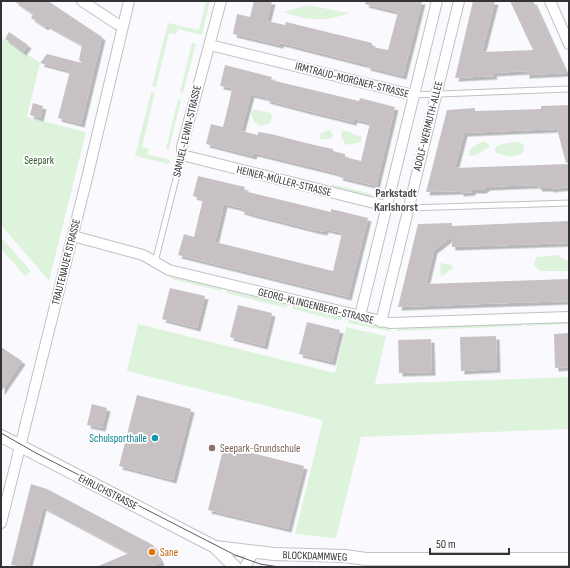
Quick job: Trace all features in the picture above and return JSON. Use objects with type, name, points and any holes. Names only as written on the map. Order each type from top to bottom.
[{"type":"street","points":[[82,1],[117,24],[123,26]]},
{"type":"street","name":"TRAUTENAUER STRASSE","points":[[1,523],[73,236],[129,1]]},
{"type":"street","name":"SAMUEL-LEWIN-STRASSE","points":[[182,155],[182,147],[205,54],[210,45],[221,1]]},
{"type":"street","name":"ADOLF-WERMUTH-ALLEE","points":[[360,316],[437,1]]},
{"type":"street","name":"ADOLF-WERMUTH-ALLEE","points":[[381,322],[459,1]]},
{"type":"street","points":[[550,1],[569,44]]},
{"type":"street","name":"IRMTRAUD-MORGNER-STRASSE","points":[[210,45],[413,95]]},
{"type":"street","name":"HEINER-MÜLLER-STRASSE","points":[[182,155],[386,206]]},
{"type":"street","name":"GEORG-KLINGENBERG-STRASSE","points":[[73,236],[143,255],[169,270],[381,322],[400,323],[569,317]]},
{"type":"street","name":"EHRLICHSTRASSE","points":[[1,436],[20,448],[215,547]]},
{"type":"street","points":[[215,547],[235,567]]},
{"type":"street","name":"BLOCKDAMMWEG","points":[[215,547],[253,553],[345,556],[366,559],[569,559]]},
{"type":"street","points":[[245,567],[253,553]]},
{"type":"lane","name":"IRMTRAUD-MORGNER-STRASSE","points":[[413,95],[569,89]]},
{"type":"lane","name":"SAMUEL-LEWIN-STRASSE","points":[[155,262],[182,155]]},
{"type":"lane","points":[[408,208],[569,203]]},
{"type":"green space","points":[[206,1],[210,1],[202,35],[178,29],[176,34],[169,33],[156,87],[152,86],[168,23],[199,30]]},
{"type":"green space","points":[[307,5],[349,13],[333,18],[308,19],[284,12]]},
{"type":"green space","name":"Seepark","points":[[1,37],[40,63],[27,117],[86,132],[49,281],[1,225]]},
{"type":"green space","points":[[192,43],[196,44],[183,93],[180,92]]},
{"type":"green space","points":[[151,92],[155,93],[142,147],[149,149],[147,154],[170,160],[169,164],[135,156]]},
{"type":"green space","points":[[178,99],[181,100],[169,149],[166,149]]},
{"type":"green space","points":[[253,109],[271,113],[272,117],[270,123],[261,126],[254,122],[251,114]]},
{"type":"green space","points":[[329,130],[333,136],[330,139],[319,139],[321,133]]},
{"type":"green space","points":[[342,131],[347,131],[362,137],[361,142],[346,145],[341,137]]},
{"type":"green space","points":[[483,141],[490,147],[476,155],[468,156],[471,148]]},
{"type":"green space","points":[[520,142],[524,146],[524,151],[521,154],[511,156],[496,153],[496,147],[502,144]]},
{"type":"green space","points":[[331,184],[372,194],[371,197],[332,187]]},
{"type":"green space","points":[[1,237],[31,271],[25,276],[1,249]]},
{"type":"green space","points":[[557,255],[569,262],[569,271],[540,271],[534,265],[536,257]]},
{"type":"green space","points":[[440,263],[452,265],[453,268],[441,277]]},
{"type":"green space","points":[[172,275],[222,288],[221,291],[171,279]]},
{"type":"green space","points":[[227,289],[287,304],[287,308],[226,293]]},
{"type":"green space","points":[[293,305],[342,317],[341,321],[292,309]]},
{"type":"green space","points":[[349,318],[391,327],[390,331],[348,323]]},
{"type":"green space","points":[[569,321],[569,324],[527,326],[527,323]]},
{"type":"green space","points":[[522,323],[522,326],[397,331],[397,327]]},
{"type":"green space","points":[[138,324],[335,373],[346,327],[386,336],[375,384],[569,377],[569,429],[361,437],[336,538],[295,534],[323,420],[127,371]]},
{"type":"green space","points":[[416,562],[569,562],[569,566],[416,566]]},
{"type":"building","points":[[14,1],[48,1],[102,37],[81,124],[58,118],[70,71],[40,63],[47,54],[82,63],[79,60],[82,45],[46,25],[45,27],[31,18],[33,14]]},
{"type":"building","points":[[254,1],[272,1],[267,21],[285,25],[286,22],[372,43],[372,47],[388,50],[398,12],[365,4],[366,1],[422,1],[403,76],[367,67],[367,65],[281,43],[279,45],[233,34],[237,14],[250,17]]},
{"type":"building","points":[[473,1],[495,1],[482,52],[533,50],[510,1],[533,1],[566,73],[526,75],[526,71],[493,73],[494,76],[455,78]]},
{"type":"building","points":[[9,32],[28,45],[23,52],[5,39]]},
{"type":"building","points":[[225,65],[272,77],[271,80],[359,101],[360,98],[395,107],[376,186],[339,177],[340,174],[254,153],[253,156],[206,144],[211,124],[223,127],[229,103],[232,88],[220,86]],"holes":[[[251,94],[267,98],[266,100],[353,122],[354,119],[370,123],[361,161],[345,157],[345,154],[333,151],[333,149],[271,134],[258,132],[258,135],[241,131]]]},
{"type":"building","points":[[33,103],[43,106],[40,118],[30,115]]},
{"type":"building","points":[[569,105],[569,163],[566,163],[557,129],[464,133],[455,168],[569,164],[569,187],[550,189],[539,188],[537,185],[487,187],[483,190],[472,190],[472,192],[460,193],[460,191],[426,192],[447,110],[475,108],[475,111],[541,109],[541,106]]},
{"type":"building","points":[[198,176],[245,187],[244,191],[331,212],[331,209],[368,218],[348,297],[178,255],[184,234],[194,237],[203,199],[193,196]],"holes":[[[224,204],[241,208],[241,211],[314,230],[324,232],[325,229],[342,233],[333,271],[215,242]]]},
{"type":"building","points":[[569,221],[569,243],[452,247],[451,237],[434,250],[426,284],[569,279],[569,301],[398,307],[418,224],[452,223],[452,226]]},
{"type":"building","points":[[170,288],[205,296],[197,328],[162,319]]},
{"type":"building","points":[[238,305],[272,313],[264,346],[230,337]]},
{"type":"building","points":[[307,322],[340,330],[332,362],[299,354]]},
{"type":"building","points":[[569,333],[569,367],[555,368],[554,334]]},
{"type":"building","points":[[496,336],[497,369],[461,371],[460,337]]},
{"type":"building","points":[[431,339],[432,372],[399,373],[398,340]]},
{"type":"building","points":[[1,347],[22,361],[1,392]]},
{"type":"building","name":"Schulsporthalle","points":[[137,395],[191,409],[173,480],[119,466]]},
{"type":"building","points":[[92,404],[107,408],[102,428],[87,425]]},
{"type":"building","points":[[224,446],[304,466],[288,529],[208,510]]},
{"type":"building","points":[[31,484],[47,489],[153,545],[161,562],[150,567],[96,567],[129,553],[43,507],[28,567],[11,565]]},
{"type":"tram line","points":[[1,433],[36,453],[235,555],[260,564],[279,567]]},
{"type":"place","name":"Schulsporthalle","points":[[155,438]]},
{"type":"place","name":"Seepark-Grundschule","points":[[212,448]]},
{"type":"place","name":"Sane","points":[[152,552]]},
{"type":"district","name":"Parkstadt Karlshorst","points":[[396,200]]}]
